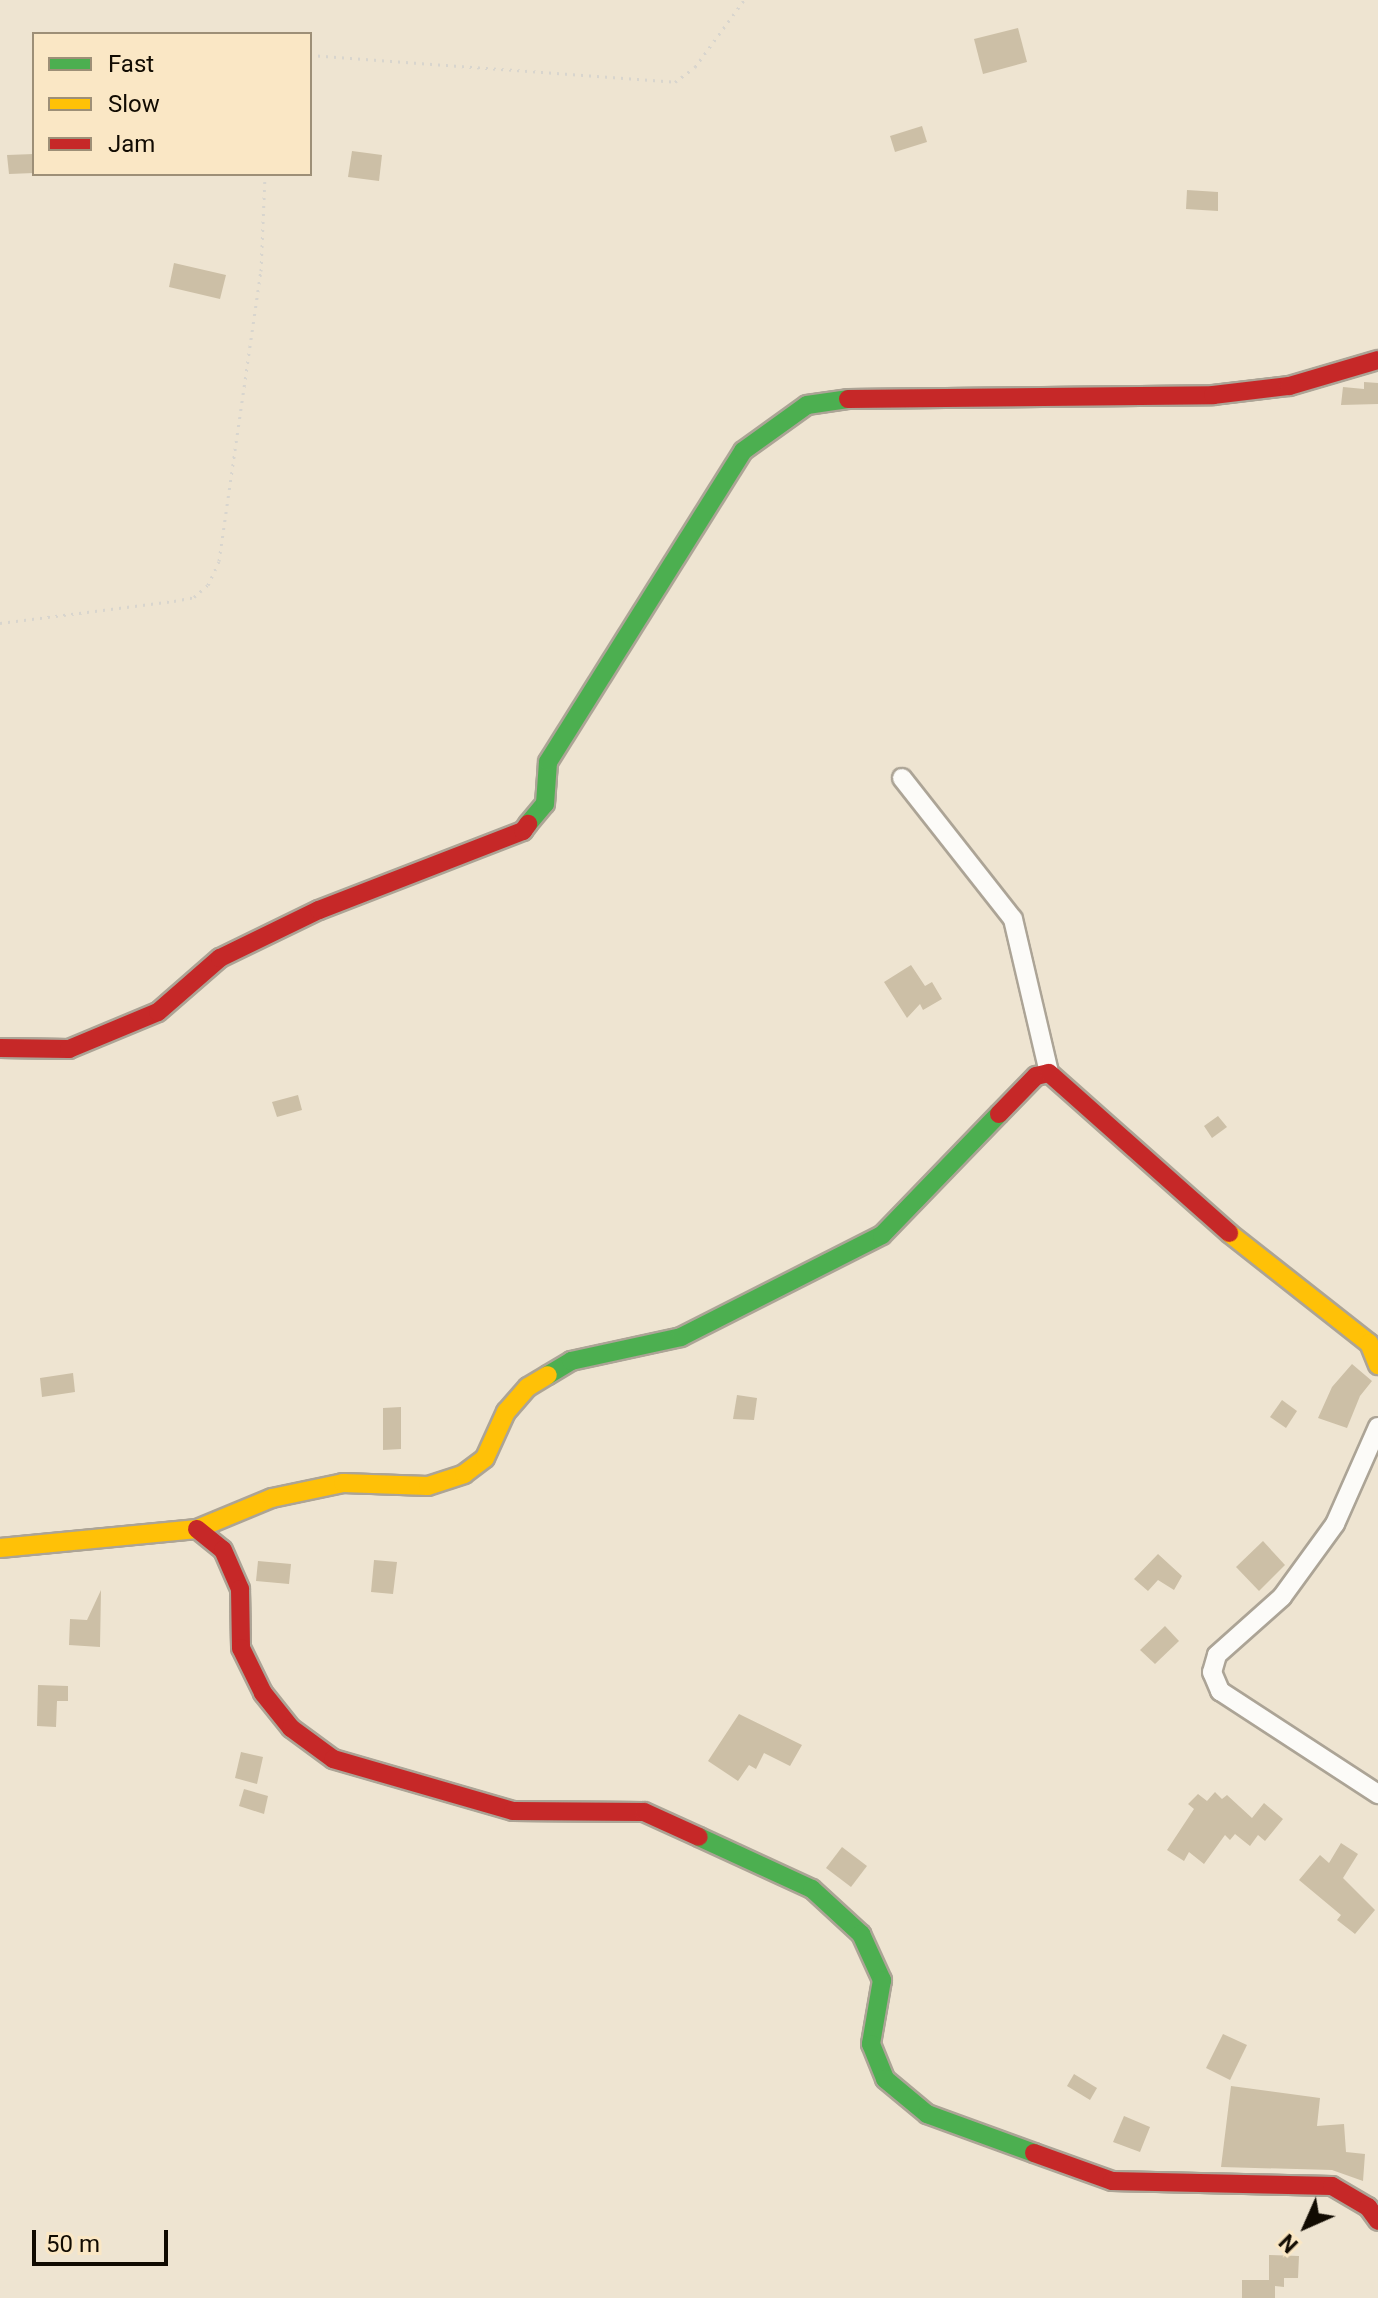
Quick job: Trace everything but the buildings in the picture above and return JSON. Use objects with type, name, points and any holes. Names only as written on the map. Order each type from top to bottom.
[{"type":"street","points":[[0,1048],[69,1049],[158,1012],[220,958],[319,910],[523,831],[545,804],[548,762],[743,451],[807,405],[861,397],[1213,395],[1289,386],[1378,360]]},
{"type":"street","points":[[902,778],[1013,919],[1049,1073],[1252,1254],[1369,1343],[1378,1365]]},
{"type":"street","points":[[0,1548],[197,1529],[272,1498],[343,1483],[428,1486],[464,1474],[485,1458],[506,1412],[528,1387],[571,1361],[681,1337],[882,1235],[1020,1092],[1049,1073]]},
{"type":"street","points":[[1378,1427],[1335,1524],[1282,1597],[1217,1655],[1212,1672],[1220,1691],[1378,1794]]},
{"type":"street","points":[[197,1529],[223,1550],[240,1589],[241,1648],[263,1693],[291,1728],[333,1759],[513,1811],[644,1812],[812,1889],[861,1934],[882,1980],[871,2044],[885,2079],[927,2114],[1112,2181],[1332,2186],[1368,2207],[1378,2221]]},
{"type":"path","points":[[312,55],[675,82],[695,67],[744,0]]},
{"type":"path","points":[[0,623],[184,599],[208,585],[219,561],[261,271],[265,176]]},
{"type":"traffic: fast","points":[[528,824],[545,804],[548,762],[743,451],[807,405],[848,399]]},
{"type":"traffic: fast","points":[[548,1375],[571,1361],[681,1337],[882,1235],[999,1114]]},
{"type":"traffic: fast","points":[[699,1837],[812,1889],[861,1934],[882,1980],[871,2044],[885,2079],[927,2114],[1034,2153]]},
{"type":"traffic: slow","points":[[1229,1233],[1369,1343],[1378,1365]]},
{"type":"traffic: slow","points":[[0,1548],[197,1529],[272,1498],[343,1483],[428,1486],[464,1474],[485,1458],[506,1412],[528,1387],[548,1375]]},
{"type":"traffic: jam","points":[[848,399],[1213,395],[1289,386],[1378,360]]},
{"type":"traffic: jam","points":[[0,1048],[69,1049],[158,1012],[220,958],[319,910],[523,831],[528,824]]},
{"type":"traffic: jam","points":[[999,1114],[1036,1076],[1049,1073],[1229,1233]]},
{"type":"traffic: jam","points":[[197,1529],[223,1550],[240,1589],[241,1648],[263,1693],[291,1728],[333,1759],[513,1811],[644,1812],[699,1837]]},
{"type":"traffic: jam","points":[[1034,2153],[1112,2181],[1332,2186],[1368,2207],[1378,2221]]}]
